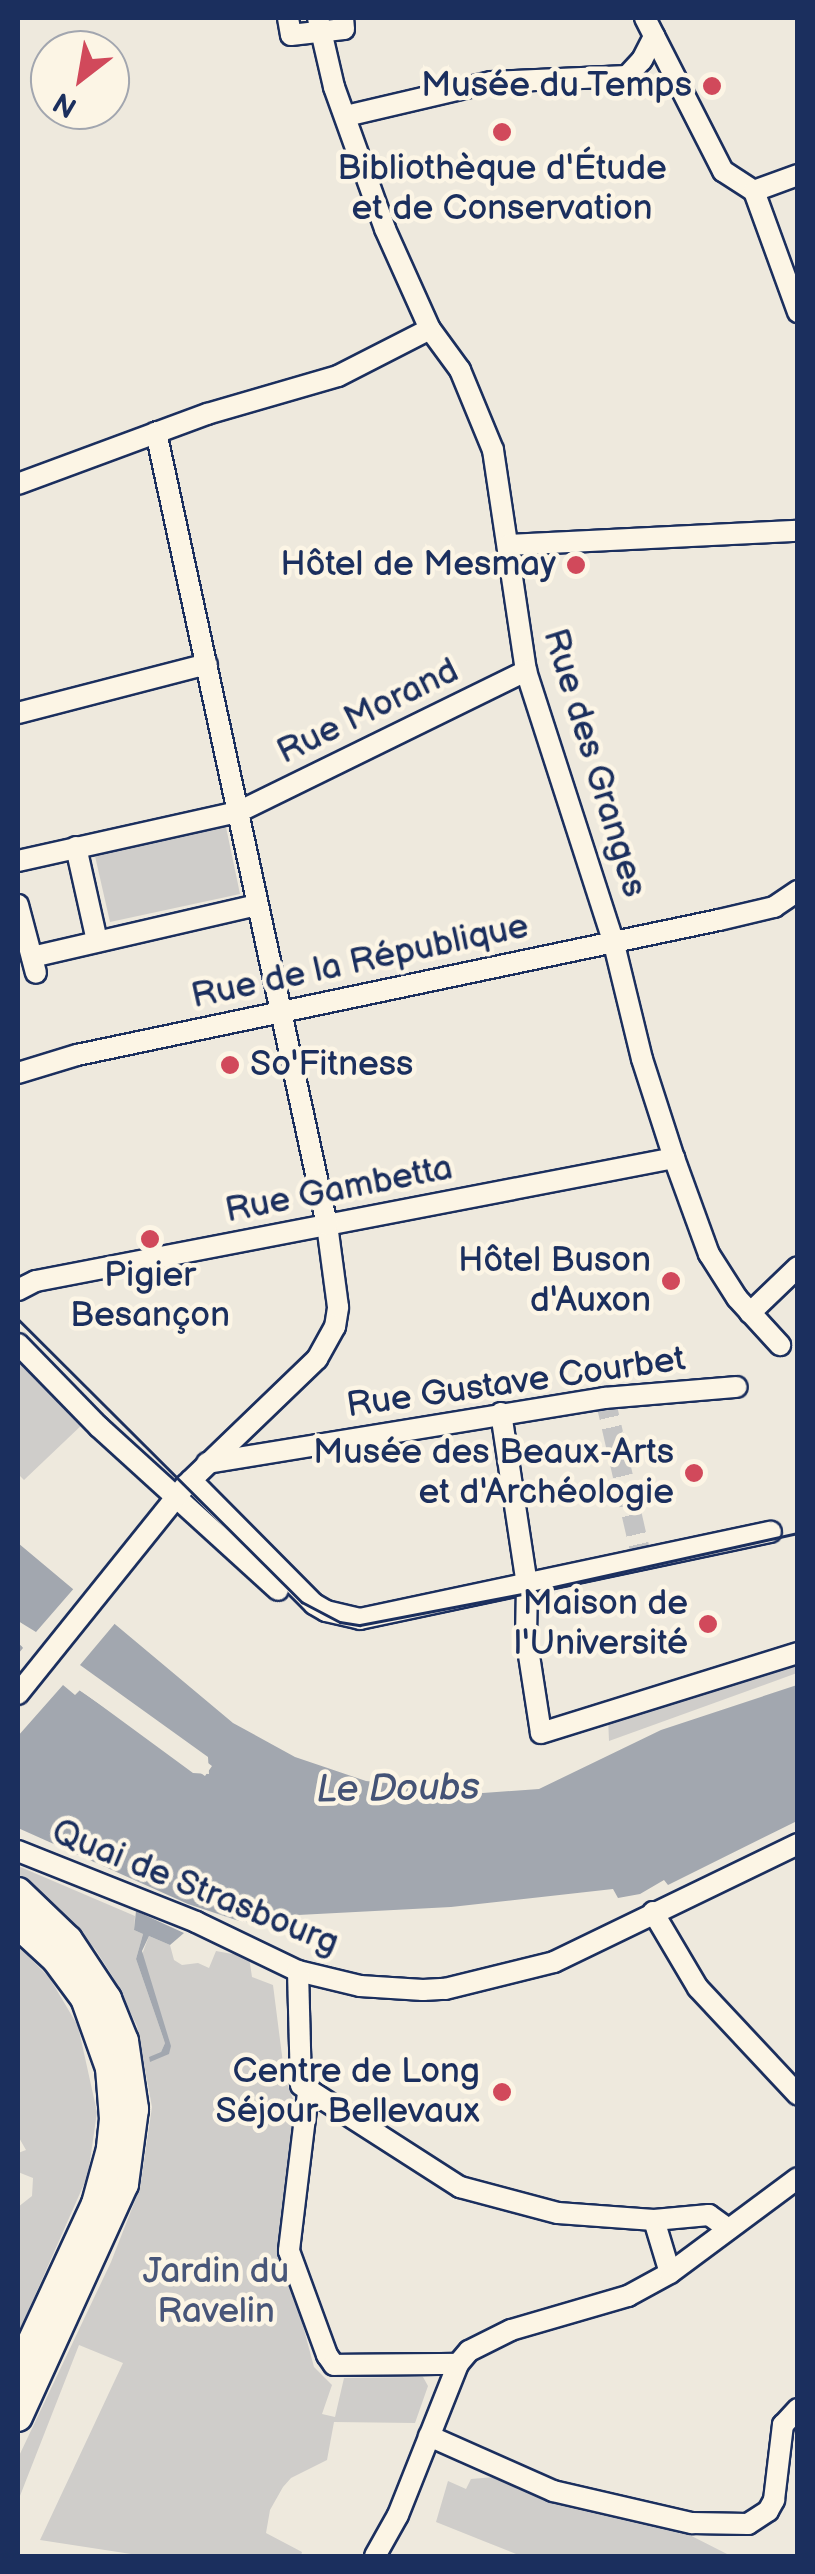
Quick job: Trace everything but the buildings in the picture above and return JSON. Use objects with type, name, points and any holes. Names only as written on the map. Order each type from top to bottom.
[{"type":"main road","points":[[18,1892],[68,1940],[108,1999],[124,2042],[134,2109],[124,2184],[18,2418]]},
{"type":"main road","points":[[18,1924],[56,1959],[84,1998],[110,2068],[114,2108],[111,2149],[96,2204],[18,2372]]},
{"type":"street","points":[[288,18],[291,36],[319,24],[344,29],[343,18]]},
{"type":"street","name":"Rue des Granges","points":[[319,24],[385,229],[430,329],[460,370],[488,436],[526,671],[613,940],[642,1059],[674,1158],[709,1254],[750,1313],[780,1345]]},
{"type":"street","points":[[346,116],[492,82],[614,80],[636,68],[650,27]]},
{"type":"street","points":[[650,27],[724,171],[754,192],[798,312]]},
{"type":"street","points":[[754,192],[798,175]]},
{"type":"street","points":[[18,484],[156,432],[338,376],[430,329]]},
{"type":"street","points":[[18,1694],[184,1488],[318,1359],[335,1327],[337,1279],[327,1226],[156,432]]},
{"type":"street","points":[[508,544],[798,531]]},
{"type":"street","points":[[18,712],[207,664]]},
{"type":"street","name":"Rue Morand","points":[[18,861],[238,812],[526,671]]},
{"type":"street","points":[[76,848],[97,941]]},
{"type":"street","name":"Rue de la République","points":[[18,1073],[77,1055],[719,920],[774,907],[798,890]]},
{"type":"street","points":[[18,905],[34,965],[97,941],[258,905]]},
{"type":"street","name":"Rue Gambetta","points":[[18,1290],[36,1281],[674,1158]]},
{"type":"street","points":[[750,1313],[798,1267]]},
{"type":"street","points":[[18,1344],[100,1427],[184,1488],[326,1612],[360,1619],[771,1532]]},
{"type":"street","name":"Rue Gustave Courbet","points":[[206,1464],[501,1413],[605,1398],[736,1386]]},
{"type":"street","points":[[245,1455],[262,1412]]},
{"type":"street","points":[[501,1413],[527,1585],[526,1636],[541,1732],[798,1654]]},
{"type":"street","points":[[184,1488],[278,1590]]},
{"type":"street","name":"Quai de Strasbourg","points":[[18,1851],[196,1922],[298,1971],[360,1986],[445,1990],[554,1962],[798,1844]]},
{"type":"street","points":[[653,1912],[672,1959],[798,2096]]},
{"type":"street","points":[[298,1971],[301,2085],[308,2093],[472,2193],[558,2213],[654,2220],[709,2216],[728,2229]]},
{"type":"street","points":[[308,2093],[289,2251],[334,2365],[458,2364]]},
{"type":"street","points":[[374,2556],[398,2515],[458,2364],[484,2340],[628,2296],[670,2273],[798,2178]]},
{"type":"street","points":[[654,2220],[670,2273]]},
{"type":"street","points":[[430,2436],[553,2491],[692,2524],[748,2524],[768,2510],[774,2500],[782,2424],[798,2410]]},
{"type":"green space","points":[[226,827],[240,894],[110,922],[95,856]]},
{"type":"green space","points":[[18,1352],[86,1421],[24,1480],[18,1474]]},
{"type":"green space","points":[[797,1661],[797,1673],[609,1741],[608,1717]]},
{"type":"green space","name":"Jardin du Ravelin","points":[[18,1866],[135,1916],[134,1930],[143,1934],[136,1959],[165,2042],[141,1957],[149,1936],[170,1945],[174,1960],[182,1965],[198,1963],[209,1968],[216,1951],[249,1957],[252,1977],[273,1985],[285,2079],[293,2099],[284,2254],[314,2367],[332,2385],[322,2414],[335,2417],[344,2378],[423,2377],[428,2386],[415,2423],[334,2422],[327,2460],[291,2478],[283,2487],[270,2510],[266,2533],[302,2552],[301,2556],[144,2556],[40,2540],[123,2363],[79,2345],[18,2501],[18,2458],[111,2262],[140,2188],[152,2107],[137,2026],[113,1977],[95,1949],[18,1876]]},
{"type":"green space","points":[[18,1946],[49,1977],[78,2026],[97,2112],[88,2175],[18,2334],[18,2207],[32,2196],[33,2178],[18,2172],[18,2153],[26,2150],[18,2136]]},
{"type":"green space","points":[[506,2476],[662,2521],[731,2556],[521,2556],[436,2522],[448,2481],[466,2489],[471,2479]]},
{"type":"water","name":"Le Doubs","points":[[18,1543],[233,1723],[295,1757],[366,1781],[483,1793],[539,1789],[661,1730],[797,1685],[797,1821],[668,1885],[664,1880],[640,1894],[618,1898],[613,1889],[451,1907],[279,1916],[278,1927],[239,1921],[188,1904],[18,1828],[18,1643],[75,1694],[79,1690],[205,1776],[212,1766],[18,1621]]},
{"type":"water","points":[[136,1911],[184,1933],[170,1945],[149,1936],[142,1951],[171,2046],[169,2054],[150,2062],[149,2057],[161,2052],[165,2043],[136,1959],[143,1934],[134,1930]]},
{"type":"pier","points":[[76,1586],[117,1621],[80,1665],[208,1757],[209,1774],[193,1773],[80,1690],[75,1695],[63,1685],[18,1736],[18,1654],[23,1648],[18,1638],[74,1688],[81,1686],[195,1768],[206,1770],[204,1761],[18,1627],[18,1621],[36,1632]]},
{"type":"tunnel","points":[[605,1398],[642,1560]]},
{"type":"tram line","points":[[18,1319],[302,1602],[340,1622],[360,1625],[527,1593],[798,1533]]},
{"type":"place","name":"Musée du Temps","points":[[712,86]]},
{"type":"place","name":"Bibliothèque d'Étude et de Conservation","points":[[502,132]]},
{"type":"place","name":"Hôtel de Mesmay","points":[[576,565]]},
{"type":"place","name":"So'Fitness","points":[[230,1065]]},
{"type":"place","name":"Pigier Besançon","points":[[150,1239]]},
{"type":"place","name":"Hôtel Buson d'Auxon","points":[[671,1281]]},
{"type":"place","name":"Musée des Beaux-Arts et d'Archéologie","points":[[694,1473]]},
{"type":"place","name":"Maison de l'Université","points":[[708,1624]]},
{"type":"place","name":"Centre de Long Séjour Bellevaux","points":[[502,2092]]}]
